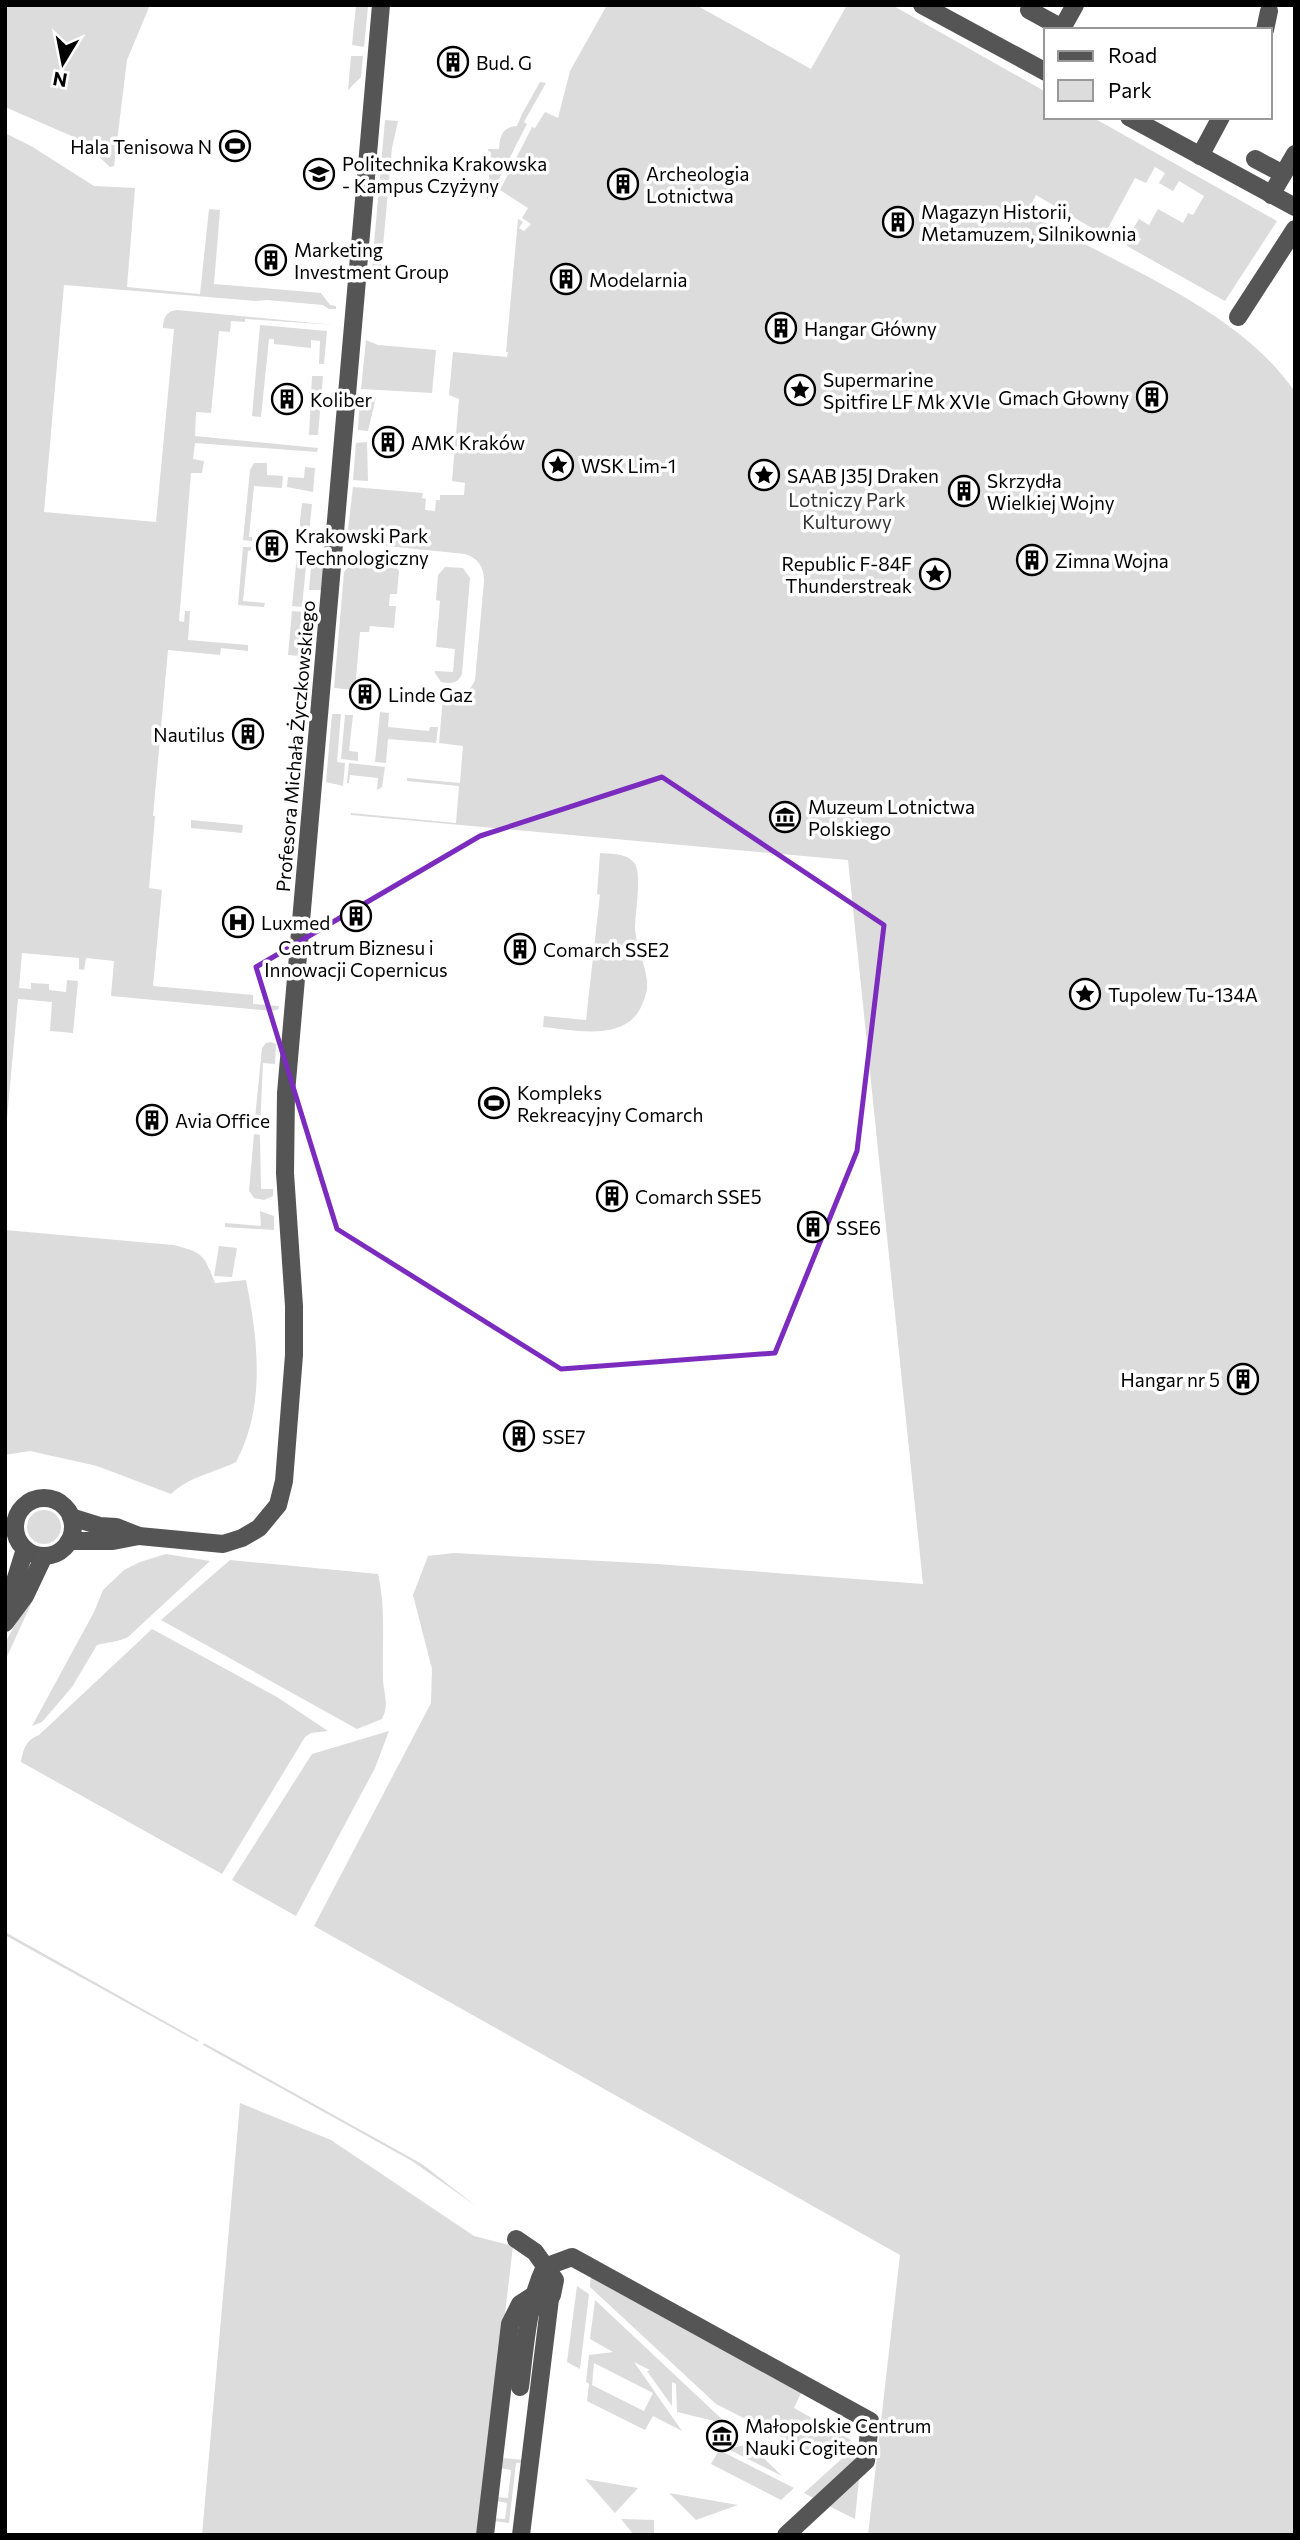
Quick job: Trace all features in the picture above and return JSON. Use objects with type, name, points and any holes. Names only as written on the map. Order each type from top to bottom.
[{"type":"street","name":"Profesora Michała Życzkowskiego","points":[[71,1517],[116,1527],[139,1536],[213,1544],[232,1542],[266,1522],[278,1506],[284,1481],[294,1343],[285,1173],[286,1093],[381,5]]},
{"type":"street","points":[[922,5],[1044,67]]},
{"type":"street","points":[[1063,28],[1075,5]]},
{"type":"street","points":[[1029,10],[1060,28]]},
{"type":"street","points":[[1265,28],[1269,11]]},
{"type":"street","points":[[1133,119],[1295,207]]},
{"type":"street","points":[[1200,156],[1220,119]]},
{"type":"street","points":[[1271,195],[1295,154]]},
{"type":"street","points":[[1255,159],[1283,174]]},
{"type":"street","points":[[1238,317],[1295,229]]},
{"type":"street","points":[[51,1499],[66,1509],[71,1517],[73,1525],[69,1541],[54,1554],[44,1556],[25,1549],[10,1531],[12,1514],[32,1501],[51,1499]]},
{"type":"street","name":"Profesora Michała Życzkowskiego","points":[[69,1541],[113,1541],[139,1536]]},
{"type":"street","points":[[6,1621],[25,1549]]},
{"type":"street","points":[[6,1621],[25,1596],[44,1556]]},
{"type":"street","points":[[516,2239],[535,2252],[545,2267],[521,2535]]},
{"type":"street","points":[[545,2267],[572,2257],[870,2421],[866,2461],[786,2535]]},
{"type":"street","points":[[520,2387],[527,2326],[543,2296]]},
{"type":"street","points":[[485,2535],[510,2324],[520,2304],[543,2296]]},
{"type":"highlighted area","points":[[662,777],[884,925],[857,1151],[775,1353],[561,1369],[337,1229],[256,967],[480,836]]},
{"type":"green space","points":[[5,5],[150,5],[127,60],[114,166],[110,167],[83,141],[5,107]]},
{"type":"green space","points":[[356,5],[368,7],[364,47],[352,45]]},
{"type":"green space","name":"Lotniczy Park Kulturowy","points":[[607,5],[696,5],[811,69],[847,5],[892,5],[1044,91],[1044,119],[1096,119],[1277,221],[1225,301],[1127,246],[1127,240],[1137,245],[1141,239],[1131,232],[1139,219],[1149,225],[1158,209],[1183,223],[1188,213],[1193,215],[1204,196],[1179,181],[1173,191],[1159,183],[1165,173],[1155,167],[1146,183],[1135,178],[1108,228],[1117,234],[1114,237],[1107,237],[1036,195],[1027,212],[1207,311],[1241,335],[1270,362],[1295,392],[1295,2535],[868,2535],[900,2255],[314,1926],[431,1703],[432,1669],[413,1595],[428,1556],[454,1553],[657,1564],[923,1584],[848,860],[351,815],[456,823],[459,786],[407,781],[407,778],[460,783],[463,746],[439,743],[443,697],[462,694],[470,689],[475,680],[483,571],[477,561],[465,554],[357,543],[357,539],[348,530],[353,487],[423,493],[422,498],[426,499],[425,510],[435,511],[436,500],[440,500],[440,495],[464,495],[465,483],[452,481],[459,399],[449,395],[453,352],[507,357],[518,219],[523,222],[519,228],[524,231],[531,224],[522,218],[528,208],[500,190],[532,127],[535,128],[545,112],[558,118],[570,71]]},
{"type":"green space","points":[[351,56],[363,56],[361,77],[348,90]]},
{"type":"green space","points":[[540,82],[546,83],[487,200],[491,152],[488,149],[499,149],[503,133],[508,128],[517,126]]},
{"type":"green space","points":[[385,120],[398,121],[392,148],[380,279],[371,278]]},
{"type":"green space","points":[[5,133],[31,146],[94,186],[135,188],[127,287],[200,294],[209,209],[220,210],[214,284],[321,293],[336,309],[323,305],[267,300],[64,285],[44,512],[156,522],[174,329],[163,328],[163,324],[170,312],[177,310],[335,325],[245,319],[245,322],[231,321],[230,332],[219,331],[211,413],[196,412],[195,436],[318,448],[317,452],[195,443],[193,459],[204,461],[202,473],[191,473],[179,621],[184,622],[185,611],[190,611],[188,640],[248,645],[248,651],[221,648],[220,655],[168,650],[153,816],[149,888],[162,890],[153,986],[253,995],[253,1004],[279,1006],[279,1009],[272,1011],[111,996],[114,961],[86,958],[84,970],[79,969],[79,958],[22,953],[19,988],[31,989],[31,983],[49,984],[49,990],[66,992],[67,980],[78,981],[73,1033],[50,1031],[52,1002],[18,999],[5,1140]]},
{"type":"green space","points":[[260,325],[327,331],[324,364],[319,364],[320,341],[311,340],[311,348],[274,344],[274,339],[269,339],[261,417],[252,416]]},
{"type":"green space","points":[[366,340],[378,345],[436,350],[432,393],[361,389]]},
{"type":"green space","points":[[312,376],[323,376],[318,435],[309,435]]},
{"type":"green space","points":[[360,396],[376,397],[368,431],[358,430]]},
{"type":"green space","points":[[367,442],[368,481],[353,480],[356,443]]},
{"type":"green space","points":[[254,463],[267,463],[267,475],[283,476],[282,488],[254,486],[249,537],[252,537],[252,541],[243,540],[250,470]]},
{"type":"green space","points":[[305,467],[315,468],[313,492],[287,487],[288,477],[304,478]]},
{"type":"green space","points":[[302,503],[312,504],[308,543],[298,542]]},
{"type":"green space","points":[[243,547],[251,547],[251,550],[248,551],[243,601],[265,603],[264,607],[238,605]]},
{"type":"green space","points":[[297,555],[307,556],[302,607],[292,606]]},
{"type":"green space","points":[[312,556],[324,557],[321,590],[309,590]]},
{"type":"green space","points":[[355,559],[392,562],[399,571],[397,594],[390,594],[389,606],[396,606],[394,628],[370,626],[369,632],[360,632],[355,690],[334,688],[344,572]]},
{"type":"green space","points":[[445,567],[463,568],[470,578],[462,674],[458,680],[451,683],[441,682],[435,673],[453,672],[455,649],[436,647],[440,601],[436,600],[438,575]]},
{"type":"green space","points":[[292,611],[314,613],[310,657],[288,655]]},
{"type":"green space","points":[[380,712],[389,713],[388,727],[429,731],[430,727],[438,727],[436,743],[388,739],[386,763],[375,762]]},
{"type":"green space","points":[[332,714],[341,714],[337,762],[345,763],[343,786],[326,782]]},
{"type":"green space","points":[[345,715],[353,715],[349,751],[358,752],[358,761],[341,759]]},
{"type":"green space","points":[[349,763],[385,767],[382,787],[377,790],[378,778],[350,775],[347,783]]},
{"type":"green space","points":[[191,820],[243,825],[242,833],[191,828]]},
{"type":"green space","points":[[600,853],[628,858],[637,870],[635,928],[647,981],[645,997],[633,1018],[611,1030],[583,1031],[543,1027],[544,1016],[586,1020],[600,895],[597,894]]},
{"type":"green space","points":[[271,1042],[276,1044],[275,1064],[263,1063],[260,1129],[254,1128],[262,1048]]},
{"type":"green space","points":[[254,1134],[260,1135],[261,1189],[273,1189],[273,1196],[264,1200],[254,1198],[249,1191]]},
{"type":"green space","points":[[260,1211],[274,1216],[274,1230],[225,1227],[225,1223],[261,1226]]},
{"type":"green space","points":[[5,1230],[173,1245],[201,1256],[215,1283],[246,1280],[256,1349],[256,1396],[246,1441],[236,1462],[193,1479],[171,1494],[97,1466],[30,1451],[5,1455]]},
{"type":"green space","points":[[219,1246],[237,1248],[232,1277],[214,1276]]},
{"type":"green space","points":[[44,1510],[56,1515],[61,1527],[56,1539],[44,1544],[32,1539],[27,1527],[32,1515]]},
{"type":"green space","points":[[166,1554],[210,1561],[128,1637],[97,1645],[72,1687],[42,1722],[32,1726],[94,1612],[103,1590],[124,1570]]},
{"type":"green space","points":[[230,1560],[378,1574],[383,1612],[383,1677],[386,1703],[382,1719],[357,1729],[161,1620]]},
{"type":"green space","points":[[36,1593],[5,1661],[5,1643],[29,1599]]},
{"type":"green space","points":[[152,1629],[277,1697],[328,1731],[311,1733],[305,1737],[222,1874],[21,1762],[28,1742],[39,1735]]},
{"type":"green space","points":[[389,1731],[375,1768],[296,1916],[232,1880],[312,1754]]},
{"type":"green space","points":[[5,1932],[198,2040],[198,2042],[5,1935]]},
{"type":"green space","points":[[204,2043],[422,2164],[476,2206],[412,2161],[203,2045]]},
{"type":"green space","points":[[240,2103],[331,2140],[474,2236],[513,2246],[479,2535],[202,2535]]},
{"type":"green space","points":[[591,2272],[803,2389],[794,2408],[851,2440],[829,2461],[716,2404],[590,2287]]},
{"type":"green space","points":[[577,2286],[589,2294],[580,2369],[567,2362]]},
{"type":"green space","points":[[595,2300],[727,2424],[677,2412],[676,2384],[672,2382],[672,2406],[647,2371],[650,2370],[634,2362],[682,2431],[653,2416],[645,2430],[587,2401],[589,2355],[613,2352],[590,2339]],"holes":[[[594,2363],[653,2393],[644,2411],[592,2385]]]},
{"type":"green space","points":[[859,2443],[862,2455],[815,2499],[804,2493]]},
{"type":"green space","points":[[749,2444],[782,2476],[728,2449]]},
{"type":"green space","points":[[719,2450],[794,2488],[781,2500],[711,2464]]},
{"type":"green space","points":[[501,2458],[524,2460],[523,2463],[516,2463],[509,2523],[493,2521],[494,2518],[505,2519],[507,2503],[496,2501],[496,2497],[508,2498],[511,2470],[499,2468]]},
{"type":"green space","points":[[585,2479],[638,2488],[615,2513]]},
{"type":"green space","points":[[859,2479],[855,2519],[829,2506]]},
{"type":"green space","points":[[669,2493],[738,2505],[696,2520]]},
{"type":"green space","points":[[621,2519],[654,2520],[654,2535],[634,2535]]},
{"type":"place","name":"Bud. G","points":[[453,62]]},
{"type":"place","name":"Hala Tenisowa N","points":[[235,146]]},
{"type":"place","name":"Politechnika Krakowska - Kampus Czyżyny","points":[[319,174]]},
{"type":"place","name":"Archeologia Lotnictwa","points":[[623,184]]},
{"type":"place","name":"Magazyn Historii, Metamuzem, Silnikownia","points":[[898,222]]},
{"type":"place","name":"Marketing Investment Group","points":[[271,260]]},
{"type":"place","name":"Modelarnia","points":[[566,279]]},
{"type":"place","name":"Hangar Główny","points":[[781,328]]},
{"type":"place","name":"Supermarine Spitfire LF Mk XVIe","points":[[800,390]]},
{"type":"place","name":"Gmach Głowny","points":[[1152,397]]},
{"type":"place","name":"Koliber","points":[[287,399]]},
{"type":"place","name":"AMK Kraków","points":[[388,442]]},
{"type":"place","name":"WSK Lim-1","points":[[558,465]]},
{"type":"place","name":"SAAB J35J Draken","points":[[764,475]]},
{"type":"place","name":"Skrzydła Wielkiej Wojny","points":[[964,491]]},
{"type":"place","name":"Krakowski Park Technologiczny","points":[[272,546]]},
{"type":"place","name":"Zimna Wojna","points":[[1032,560]]},
{"type":"place","name":"Republic F-84F Thunderstreak","points":[[935,574]]},
{"type":"place","name":"Linde Gaz","points":[[365,694]]},
{"type":"place","name":"Nautilus","points":[[248,734]]},
{"type":"place","name":"Muzeum Lotnictwa Polskiego","points":[[785,817]]},
{"type":"place","name":"Centrum Biznesu i Innowacji Copernicus","points":[[356,916]]},
{"type":"place","name":"Luxmed","points":[[238,922]]},
{"type":"place","name":"Comarch SSE2","points":[[520,949]]},
{"type":"place","name":"Tupolew Tu-134A","points":[[1085,994]]},
{"type":"place","name":"Kompleks Rekreacyjny Comarch","points":[[494,1103]]},
{"type":"place","name":"Avia Office","points":[[152,1120]]},
{"type":"place","name":"Comarch SSE5","points":[[612,1196]]},
{"type":"place","name":"SSE6","points":[[813,1227]]},
{"type":"place","name":"Hangar nr 5","points":[[1243,1379]]},
{"type":"place","name":"SSE7","points":[[519,1436]]},
{"type":"place","name":"Małopolskie Centrum Nauki Cogiteon","points":[[722,2436]]}]
